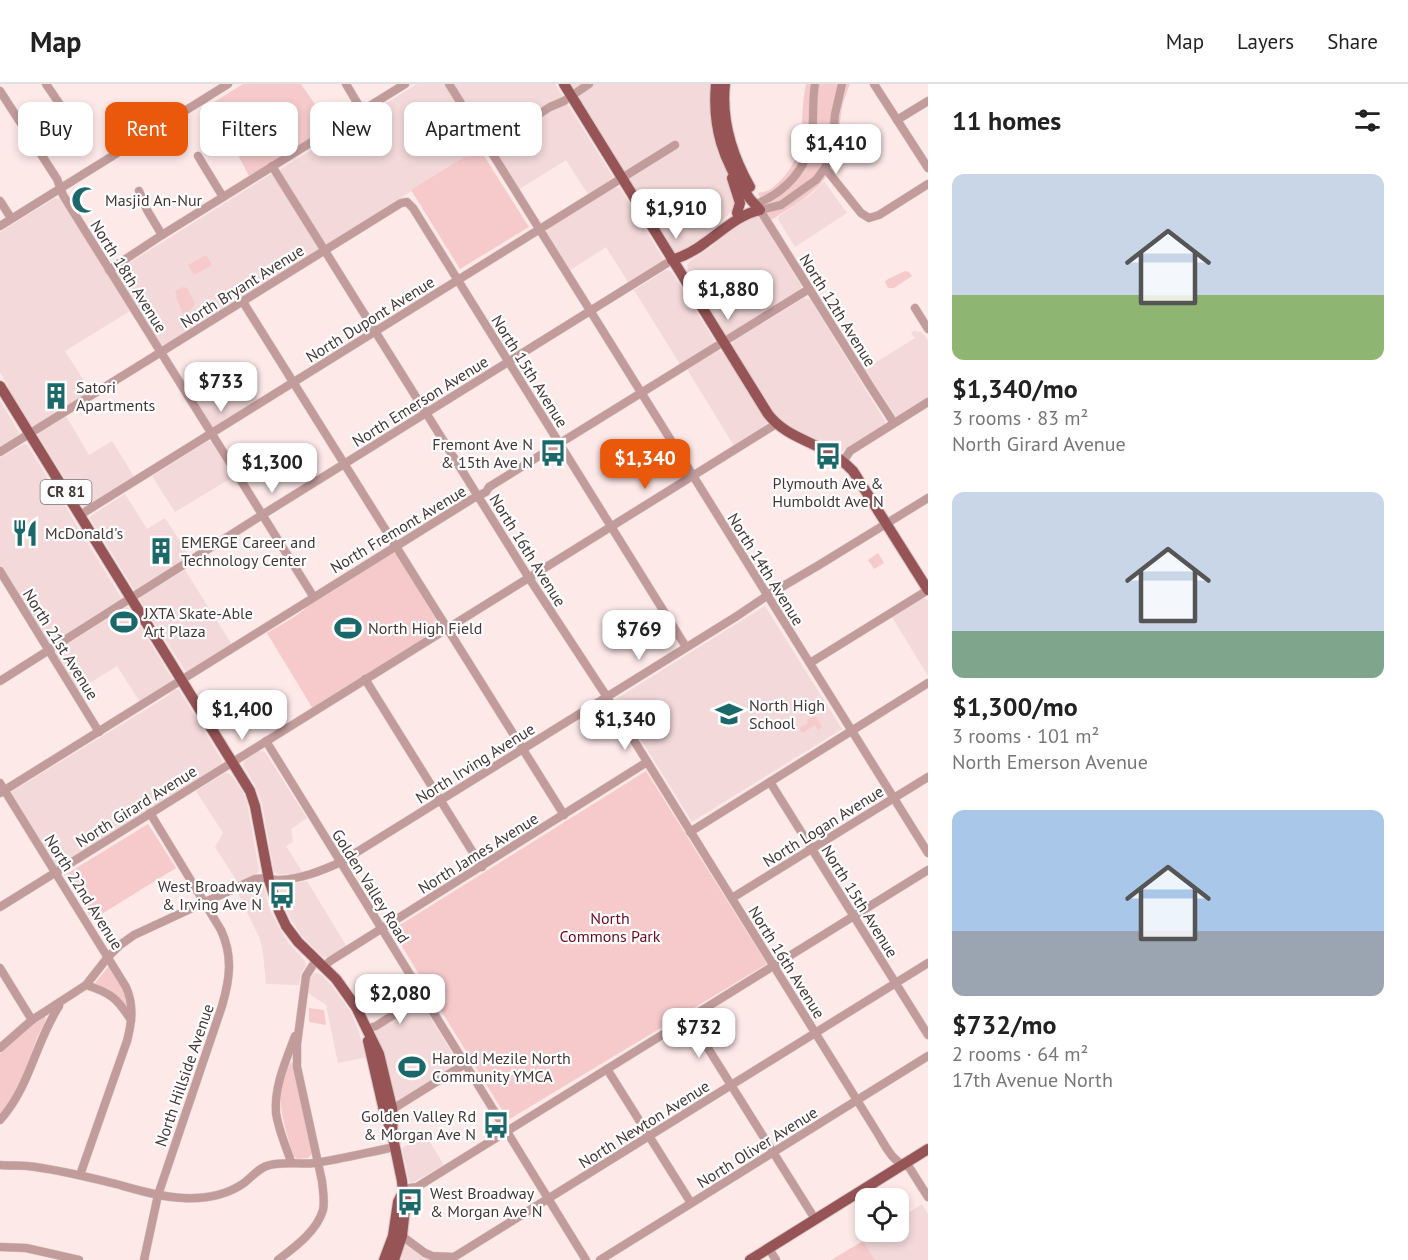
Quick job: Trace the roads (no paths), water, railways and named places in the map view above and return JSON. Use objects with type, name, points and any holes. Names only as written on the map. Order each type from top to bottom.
[{"type":"main road","points":[[564,84],[776,424],[793,436],[831,453],[858,477],[928,590]]},
{"type":"main road","points":[[716,84],[717,126],[740,203],[736,213]]},
{"type":"main road","points":[[725,84],[724,106],[728,135],[758,207]]},
{"type":"main road","points":[[728,164],[749,199],[758,207]]},
{"type":"main road","points":[[719,232],[736,213],[749,206],[758,207]]},
{"type":"main road","points":[[672,260],[704,244],[758,207]]},
{"type":"main road","name":"CR 81","points":[[0,386],[251,793],[269,880],[279,911],[298,942],[336,979],[356,1007],[378,1054],[392,1108],[392,1132]]},
{"type":"main road","name":"CR 81","points":[[366,1029],[370,1057],[384,1112],[392,1132],[406,1199],[402,1236],[394,1260]]},
{"type":"main road","points":[[750,1260],[928,1149]]},
{"type":"main road","name":"CR 81","points":[[384,1260],[393,1236],[398,1202],[403,1191]]},
{"type":"street","points":[[0,90],[7,84]]},
{"type":"street","points":[[46,84],[58,102]]},
{"type":"street","points":[[0,226],[228,84]]},
{"type":"street","points":[[346,84],[357,102]]},
{"type":"street","points":[[376,102],[405,84]]},
{"type":"street","name":"North 14th Avenue","points":[[449,84],[928,853]]},
{"type":"street","points":[[542,112],[589,84]]},
{"type":"street","points":[[758,207],[795,177],[806,160],[812,137],[816,84]]},
{"type":"street","points":[[758,207],[781,205],[816,180],[825,168],[830,158],[835,114],[842,84]]},
{"type":"street","points":[[874,84],[928,168]]},
{"type":"street","name":"North 18th Avenue","points":[[0,90],[160,352],[314,596]]},
{"type":"street","points":[[897,120],[928,101]]},
{"type":"street","points":[[110,270],[310,143]]},
{"type":"street","name":"North Dupont Avenue","points":[[80,515],[675,144]]},
{"type":"street","points":[[198,156],[223,197]]},
{"type":"street","name":"North 16th Avenue","points":[[272,166],[529,578],[607,697],[857,1100],[896,1161],[901,1165]]},
{"type":"street","points":[[825,168],[861,213],[869,218],[879,215],[928,184]]},
{"type":"street","points":[[139,191],[162,235]]},
{"type":"street","points":[[0,201],[11,218]]},
{"type":"street","name":"North Bryant Avenue","points":[[0,452],[401,203],[407,202]]},
{"type":"street","name":"North 15th Avenue","points":[[407,202],[413,208],[686,647]]},
{"type":"street","name":"North 12th Avenue","points":[[758,207],[894,423]]},
{"type":"street","name":"North Emerson Avenue","points":[[0,681],[672,260]]},
{"type":"street","name":"North Fremont Avenue","points":[[2,789],[99,732],[809,289]]},
{"type":"street","points":[[243,302],[564,815]]},
{"type":"street","points":[[915,308],[928,329]]},
{"type":"street","points":[[843,462],[850,451],[928,402]]},
{"type":"street","name":"North Girard Avenue","points":[[0,907],[776,424]]},
{"type":"street","name":"North Irving Avenue","points":[[0,1048],[32,1020],[86,985],[108,957],[134,935],[255,879],[278,880],[307,875],[340,862],[928,498]]},
{"type":"street","name":"North 21st Avenue","points":[[0,571],[99,732]]},
{"type":"street","points":[[810,663],[928,590]]},
{"type":"street","points":[[365,679],[482,867]]},
{"type":"street","points":[[690,831],[928,683]]},
{"type":"street","name":"Golden Valley Road","points":[[266,741],[586,1260]]},
{"type":"street","name":"North James Avenue","points":[[320,964],[330,961],[382,929],[647,762]]},
{"type":"street","name":"North Logan Avenue","points":[[732,898],[928,777]]},
{"type":"street","name":"North 15th Avenue","points":[[770,782],[928,1035]]},
{"type":"street","name":"North 22nd Avenue","points":[[2,789],[108,957],[129,994],[132,1004],[127,1041],[80,1176]]},
{"type":"street","points":[[150,813],[205,902]]},
{"type":"street","points":[[403,1191],[417,1187],[507,1132],[928,870]]},
{"type":"street","name":"North Hillside Avenue","points":[[144,1260],[158,1195],[222,1006],[229,978],[228,946],[205,902]]},
{"type":"street","name":"North Newton Avenue","points":[[402,1236],[425,1253],[454,1259],[928,963]]},
{"type":"street","points":[[278,1260],[306,1236],[319,1220],[323,1210],[322,1181],[297,1067],[297,1044],[306,976],[320,964]]},
{"type":"street","points":[[0,968],[32,1020]]},
{"type":"street","points":[[86,985],[103,990],[113,997],[131,1020]]},
{"type":"street","points":[[366,1029],[376,1026],[423,996]]},
{"type":"street","name":"North Irving Avenue","points":[[0,1120],[19,1094],[43,1034],[61,1002]]},
{"type":"street","points":[[689,1018],[815,1219]]},
{"type":"street","points":[[291,1162],[277,1118],[276,1099],[281,1073],[300,1020]]},
{"type":"street","name":"North Oliver Avenue","points":[[600,1260],[928,1056]]},
{"type":"street","points":[[392,1108],[465,1064]]},
{"type":"street","points":[[607,1069],[691,1203]]},
{"type":"street","points":[[0,1166],[25,1166],[80,1176],[158,1195],[183,1198],[213,1196],[231,1190],[243,1184],[267,1165],[317,1162],[395,1147]]},
{"type":"street","points":[[901,1165],[909,1167],[928,1197]]},
{"type":"street","points":[[0,1247],[26,1248],[79,1260]]},
{"type":"street","points":[[769,1249],[776,1260]]},
{"type":"place","name":"Masjid An-Nur","points":[[85,200]]},
{"type":"place","name":"Satori Apartments","points":[[56,396]]},
{"type":"place","name":"Fremont Ave N & 15th Ave N","points":[[553,453]]},
{"type":"place","name":"Plymouth Ave & Humboldt Ave N","points":[[828,456]]},
{"type":"place","name":"McDonald's","points":[[25,533]]},
{"type":"place","name":"EMERGE Career and Technology Center","points":[[161,551]]},
{"type":"place","name":"JXTA Skate-Able Art Plaza","points":[[124,622]]},
{"type":"place","name":"North High Field","points":[[348,628]]},
{"type":"place","name":"North High School","points":[[729,714]]},
{"type":"place","name":"West Broadway & Irving Ave N","points":[[282,895]]},
{"type":"place","name":"Harold Mezile North Community YMCA","points":[[412,1067]]},
{"type":"place","name":"Golden Valley Rd & Morgan Ave N","points":[[496,1125]]},
{"type":"place","name":"West Broadway & Morgan Ave N","points":[[410,1202]]},
{"type":"park label","name":"North Commons Park","points":[[610,927]]}]
